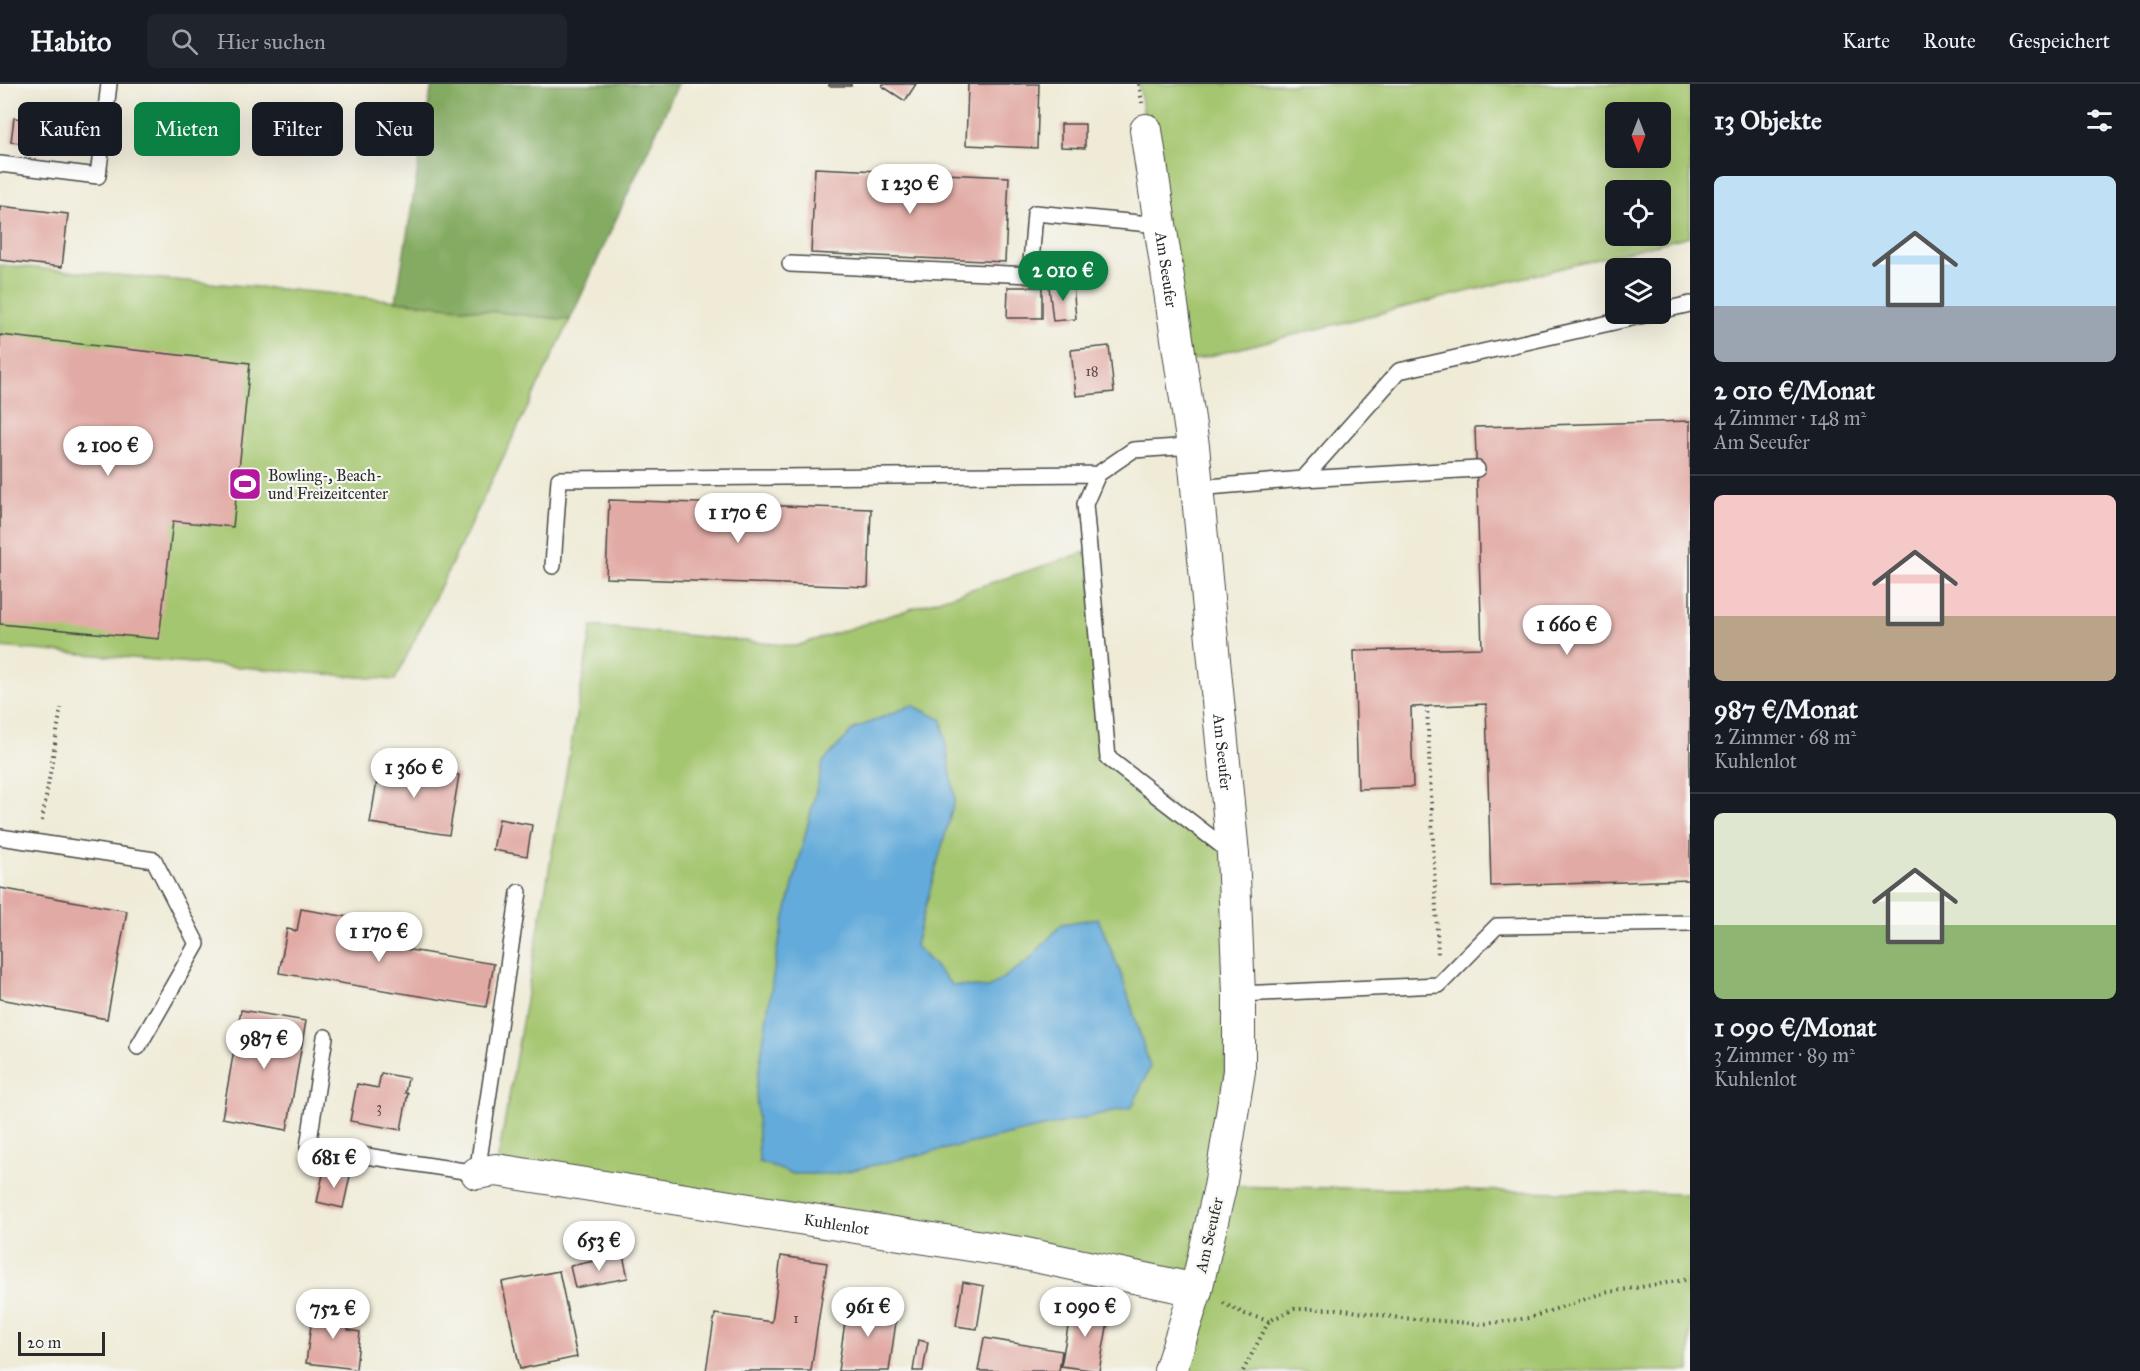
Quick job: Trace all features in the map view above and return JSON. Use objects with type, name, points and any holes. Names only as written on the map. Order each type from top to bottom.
[{"type":"street","name":"Am Seeufer","points":[[1146,130],[1193,446],[1233,854],[1239,994],[1239,1071],[1221,1187],[1196,1290],[1170,1371]]},
{"type":"street","name":"Kuhlenlot","points":[[477,1173],[496,1170],[1009,1251],[1196,1290]]},
{"type":"lane","points":[[0,164],[98,176],[109,84]]},
{"type":"lane","points":[[790,264],[1030,275],[1035,213],[1160,225]]},
{"type":"lane","points":[[1671,308],[1690,304]]},
{"type":"lane","points":[[1303,479],[1399,371],[1605,324]]},
{"type":"lane","points":[[1193,446],[1133,450],[1098,474],[1085,504],[1108,758],[1233,854]]},
{"type":"lane","points":[[1197,488],[1303,479],[1477,469]]},
{"type":"lane","points":[[553,566],[559,479],[1098,474]]},
{"type":"lane","points":[[0,837],[154,860],[197,944],[138,1047]]},
{"type":"lane","points":[[325,1037],[308,1147],[477,1173],[519,892]]},
{"type":"lane","points":[[1239,994],[1439,985],[1497,926],[1690,922]]},
{"type":"path","points":[[1427,706],[1439,985]]},
{"type":"path","points":[[38,843],[61,708]]},
{"type":"path","points":[[1243,1371],[1269,1321],[1294,1309],[1337,1309],[1401,1318],[1483,1324],[1529,1318],[1603,1293],[1690,1279]]},
{"type":"path","points":[[1196,1290],[1245,1314],[1269,1321]]},
{"type":"green space","points":[[432,84],[678,84],[570,320],[396,301],[420,156],[434,156],[434,102],[429,102]]},
{"type":"green space","points":[[1139,84],[1690,84],[1690,236],[1671,241],[1671,180],[1605,180],[1605,246],[1650,246],[1181,363]]},
{"type":"green space","name":"Bowling-, Beach- und Freizeitcenter","points":[[0,265],[326,293],[570,320],[395,680],[0,647]]},
{"type":"green space","points":[[1089,551],[1108,758],[1233,854],[1221,1186],[1690,1194],[1690,1371],[1170,1371],[1196,1290],[496,1170],[592,626],[796,646]]},
{"type":"water","points":[[912,705],[942,720],[955,799],[915,945],[952,985],[988,988],[1028,961],[1062,924],[1098,918],[1123,979],[1150,1067],[1132,1107],[835,1174],[793,1174],[759,1162],[756,1089],[777,950],[823,762],[854,729]]},
{"type":"building","points":[[829,84],[851,84],[851,86],[829,86]]},
{"type":"building","points":[[883,84],[916,84],[905,101],[882,86]]},
{"type":"building","points":[[968,84],[1039,84],[1037,148],[966,145]]},
{"type":"building","points":[[14,118],[18,118],[18,143],[11,142]]},
{"type":"building","points":[[1061,124],[1085,124],[1085,148],[1061,147]]},
{"type":"building","points":[[815,168],[1009,177],[1005,262],[811,253]]},
{"type":"building","points":[[0,206],[68,214],[62,267],[0,260]]},
{"type":"building","points":[[1073,284],[1076,319],[1053,321],[1049,286]]},
{"type":"building","points":[[1008,287],[1042,287],[1042,318],[1007,318]]},
{"type":"building","points":[[0,335],[250,363],[233,527],[173,521],[159,639],[0,624]]},
{"type":"building","points":[[1109,346],[1114,392],[1076,396],[1071,350]]},
{"type":"building","points":[[1690,421],[1690,880],[1491,886],[1486,704],[1411,707],[1413,787],[1358,789],[1354,651],[1482,648],[1475,427]]},
{"type":"building","points":[[609,500],[871,509],[868,587],[606,578]]},
{"type":"building","points":[[380,762],[459,775],[449,835],[370,823]]},
{"type":"building","points":[[499,819],[532,825],[527,856],[493,850]]},
{"type":"building","points":[[0,888],[127,911],[107,1019],[0,999]]},
{"type":"building","points":[[301,909],[354,918],[350,940],[494,964],[486,1007],[279,973],[287,929],[297,931]]},
{"type":"building","points":[[241,1010],[306,1021],[287,1130],[222,1118]]},
{"type":"building","points":[[381,1073],[408,1078],[405,1093],[408,1093],[401,1130],[350,1121],[357,1084],[378,1088]]},
{"type":"building","points":[[324,1170],[350,1176],[343,1208],[317,1202]]},
{"type":"building","points":[[623,1255],[628,1278],[575,1288],[570,1266]]},
{"type":"building","points":[[781,1256],[827,1263],[811,1371],[706,1371],[715,1314],[772,1322]]},
{"type":"building","points":[[559,1271],[577,1357],[520,1369],[502,1282]]},
{"type":"building","points":[[963,1282],[984,1286],[977,1329],[956,1326]]},
{"type":"building","points":[[848,1301],[898,1308],[889,1371],[838,1371]]},
{"type":"building","points":[[1072,1304],[1110,1311],[1099,1371],[1061,1366]]},
{"type":"building","points":[[313,1309],[350,1313],[348,1330],[360,1332],[356,1369],[306,1363]]},
{"type":"building","points":[[984,1338],[1062,1351],[1059,1371],[978,1371]]},
{"type":"building","points":[[918,1340],[928,1342],[923,1371],[913,1371]]},
{"type":"place","name":"Bowling-, Beach- und Freizeitcenter","points":[[245,484]]}]
